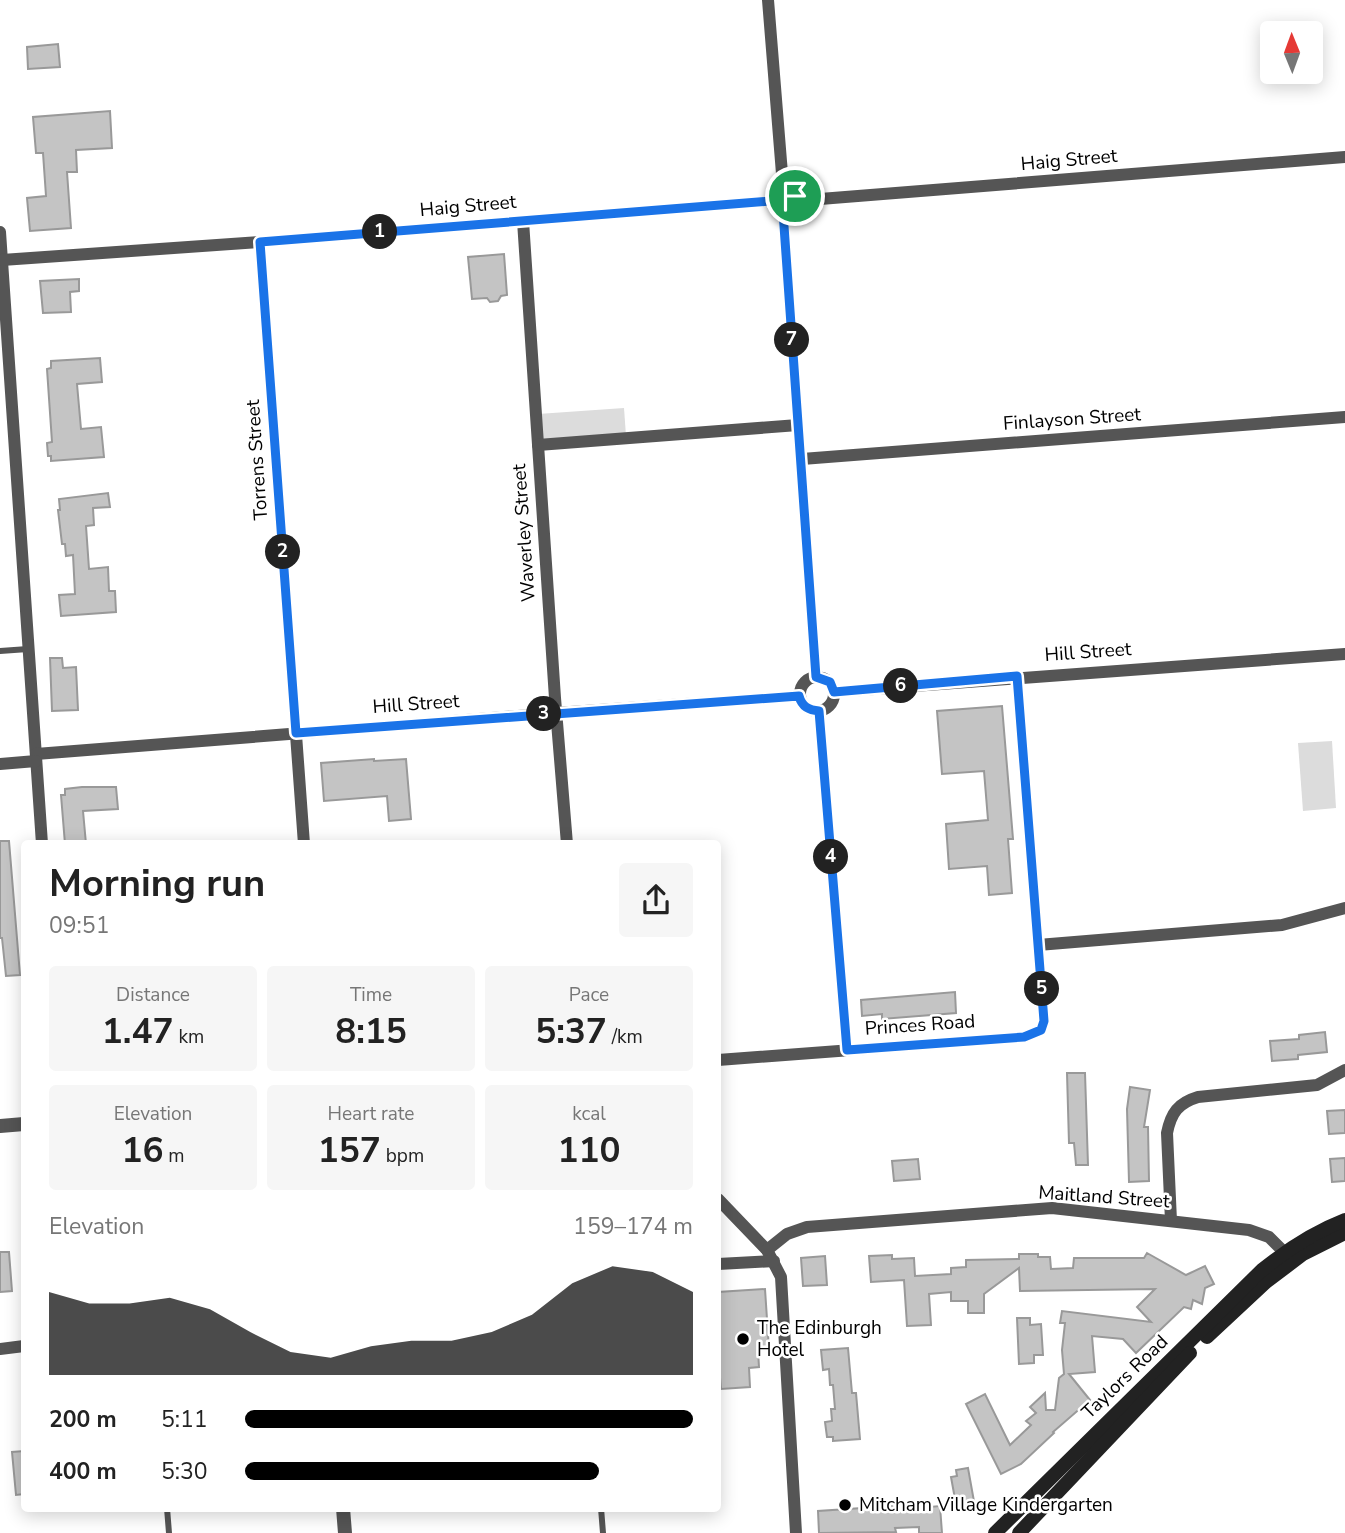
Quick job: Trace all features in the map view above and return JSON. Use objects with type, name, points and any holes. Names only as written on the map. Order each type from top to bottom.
[{"type":"main road","points":[[1284,1252],[1345,1220]]},
{"type":"main road","name":"Taylors Road","points":[[1019,1533],[1193,1350],[1266,1282],[1303,1254],[1345,1233]]},
{"type":"main road","name":"Taylors Road","points":[[995,1533],[1112,1415],[1284,1252]]},
{"type":"street","points":[[768,0],[783,186]]},
{"type":"street","name":"Haig Street","points":[[795,201],[1345,158]]},
{"type":"street","points":[[783,186],[793,192],[795,201],[790,209],[783,212],[775,209],[770,201],[772,191],[783,186]]},
{"type":"street","name":"Haig Street","points":[[2,260],[770,201]]},
{"type":"street","points":[[783,212],[816,677]]},
{"type":"street","name":"Waverley Street","points":[[523,220],[567,840]]},
{"type":"street","points":[[0,232],[5,385],[42,840]]},
{"type":"street","name":"Torrens Street","points":[[260,242],[304,840]]},
{"type":"street","name":"Finlayson Street","points":[[802,459],[1345,417]]},
{"type":"street","points":[[538,445],[798,425]]},
{"type":"street","name":"Hill Street","points":[[834,692],[1017,676],[1345,654]]},
{"type":"street","points":[[1017,676],[1038,945],[1282,925],[1345,908]]},
{"type":"street","points":[[816,677],[830,682],[834,692],[832,702],[819,711],[810,710],[803,705],[799,696],[801,686],[806,680],[816,677]]},
{"type":"street","name":"Hill Street","points":[[0,764],[36,757],[296,733],[799,696]]},
{"type":"street","points":[[819,711],[847,1050]]},
{"type":"street","name":"Princes Road","points":[[721,1060],[1024,1037],[1041,1030],[1044,1021],[1038,945]]},
{"type":"street","points":[[1171,1221],[1167,1133],[1175,1110],[1185,1101],[1198,1097],[1317,1085],[1345,1070]]},
{"type":"street","points":[[0,1126],[21,1124]]},
{"type":"street","points":[[721,1202],[771,1256],[781,1277],[796,1533]]},
{"type":"street","name":"Maitland Street","points":[[771,1256],[787,1234],[807,1227],[1052,1208],[1249,1230],[1269,1237],[1284,1252]]},
{"type":"street","points":[[721,1264],[771,1256]]},
{"type":"street","points":[[0,1349],[21,1346]]},
{"type":"street","points":[[344,1512],[345,1533]]},
{"type":"lane","points":[[0,651],[28,649]]},
{"type":"lane","points":[[167,1512],[169,1533]]},
{"type":"lane","points":[[601,1512],[603,1533]]},
{"type":"shaded area","points":[[624,408],[626,436],[540,442],[538,414]]},
{"type":"shaded area","points":[[1332,741],[1336,808],[1303,811],[1298,743]]},
{"type":"building","points":[[58,44],[60,67],[28,69],[27,47]]},
{"type":"building","points":[[110,111],[112,148],[76,150],[77,172],[67,172],[71,228],[30,231],[27,198],[46,196],[43,153],[36,153],[33,117]]},
{"type":"building","points":[[504,254],[507,295],[501,296],[498,301],[490,302],[487,298],[472,299],[468,257]]},
{"type":"building","points":[[79,279],[79,291],[70,292],[71,312],[43,313],[40,281]]},
{"type":"building","points":[[100,358],[102,382],[77,384],[81,429],[101,427],[104,457],[51,461],[47,443],[52,442],[47,369],[51,368],[51,361]]},
{"type":"building","points":[[108,493],[110,507],[93,508],[94,525],[86,526],[89,569],[108,567],[109,591],[115,591],[116,612],[61,616],[59,595],[75,594],[73,555],[66,556],[65,544],[62,544],[59,499]]},
{"type":"building","points":[[50,658],[62,658],[63,668],[76,667],[78,710],[52,711]]},
{"type":"building","points":[[1002,706],[1013,839],[1008,839],[1012,893],[989,895],[987,866],[949,869],[946,824],[988,820],[984,771],[942,774],[937,711]]},
{"type":"building","points":[[406,759],[411,819],[389,821],[387,796],[324,801],[321,763]]},
{"type":"building","points":[[116,787],[118,809],[83,811],[86,840],[65,840],[61,795],[65,795],[65,789]]},
{"type":"building","points":[[0,841],[9,841],[20,975],[6,976],[0,938]]},
{"type":"building","points":[[955,992],[956,1013],[882,1019],[882,1014],[862,1016],[861,1000]]},
{"type":"building","points":[[1325,1032],[1327,1052],[1298,1055],[1298,1059],[1272,1061],[1270,1041],[1299,1039],[1299,1035]]},
{"type":"building","points":[[1067,1073],[1085,1073],[1088,1165],[1076,1165],[1074,1143],[1069,1143]]},
{"type":"building","points":[[1130,1087],[1150,1090],[1144,1127],[1148,1127],[1149,1181],[1129,1182],[1127,1109]]},
{"type":"building","points":[[1345,1110],[1345,1133],[1329,1134],[1327,1111]]},
{"type":"building","points":[[1345,1158],[1345,1181],[1332,1182],[1330,1159]]},
{"type":"building","points":[[918,1159],[920,1179],[894,1181],[892,1161]]},
{"type":"building","points":[[0,1252],[9,1252],[12,1291],[0,1292]]},
{"type":"building","points":[[1147,1253],[1186,1275],[1205,1266],[1214,1284],[1205,1288],[1202,1304],[1193,1300],[1191,1309],[1184,1307],[1136,1353],[1123,1339],[1092,1336],[1095,1372],[1069,1374],[1090,1400],[1021,1464],[1001,1474],[966,1404],[985,1394],[1010,1445],[1031,1425],[1026,1421],[1036,1413],[1030,1407],[1045,1393],[1046,1410],[1055,1410],[1059,1378],[1064,1374],[1062,1350],[1065,1323],[1060,1323],[1062,1311],[1151,1322],[1137,1307],[1155,1289],[1020,1291],[1019,1268],[984,1294],[984,1313],[968,1313],[968,1301],[951,1301],[951,1292],[929,1294],[931,1325],[907,1326],[904,1280],[871,1282],[869,1256],[914,1258],[915,1276],[951,1274],[951,1268],[966,1267],[966,1260],[1019,1259],[1019,1254],[1050,1257],[1051,1269],[1073,1268],[1074,1258],[1144,1258]]},
{"type":"building","points":[[825,1256],[827,1285],[803,1286],[801,1258]]},
{"type":"building","name":"The Edinburgh Hotel","points":[[765,1289],[769,1349],[758,1350],[759,1367],[749,1368],[750,1387],[721,1389],[721,1292]]},
{"type":"building","points":[[1017,1318],[1030,1318],[1030,1325],[1041,1324],[1043,1355],[1034,1355],[1034,1363],[1019,1364]]},
{"type":"building","points":[[848,1348],[860,1439],[833,1441],[833,1437],[827,1437],[825,1422],[832,1421],[831,1409],[835,1409],[833,1385],[830,1385],[829,1369],[823,1370],[821,1350]]},
{"type":"building","points":[[21,1451],[21,1494],[16,1495],[12,1452]]},
{"type":"building","points":[[968,1468],[975,1507],[957,1510],[951,1477],[957,1476],[956,1470]]},
{"type":"building","points":[[907,1505],[907,1509],[940,1506],[942,1533],[919,1533],[919,1527],[895,1528],[896,1532],[819,1533],[818,1511]]},
{"type":"place","name":"The Edinburgh Hotel","points":[[743,1339]]},
{"type":"place","name":"Mitcham Village Kindergarten","points":[[845,1505]]},
{"type":"route","points":[[783,186],[790,189],[795,196],[794,205],[783,212],[816,677],[830,682],[834,692],[1017,676],[1044,1021],[1041,1030],[1024,1037],[847,1050],[819,711],[810,710],[803,705],[799,696],[296,733],[260,242],[770,201],[772,191],[783,186]]}]
